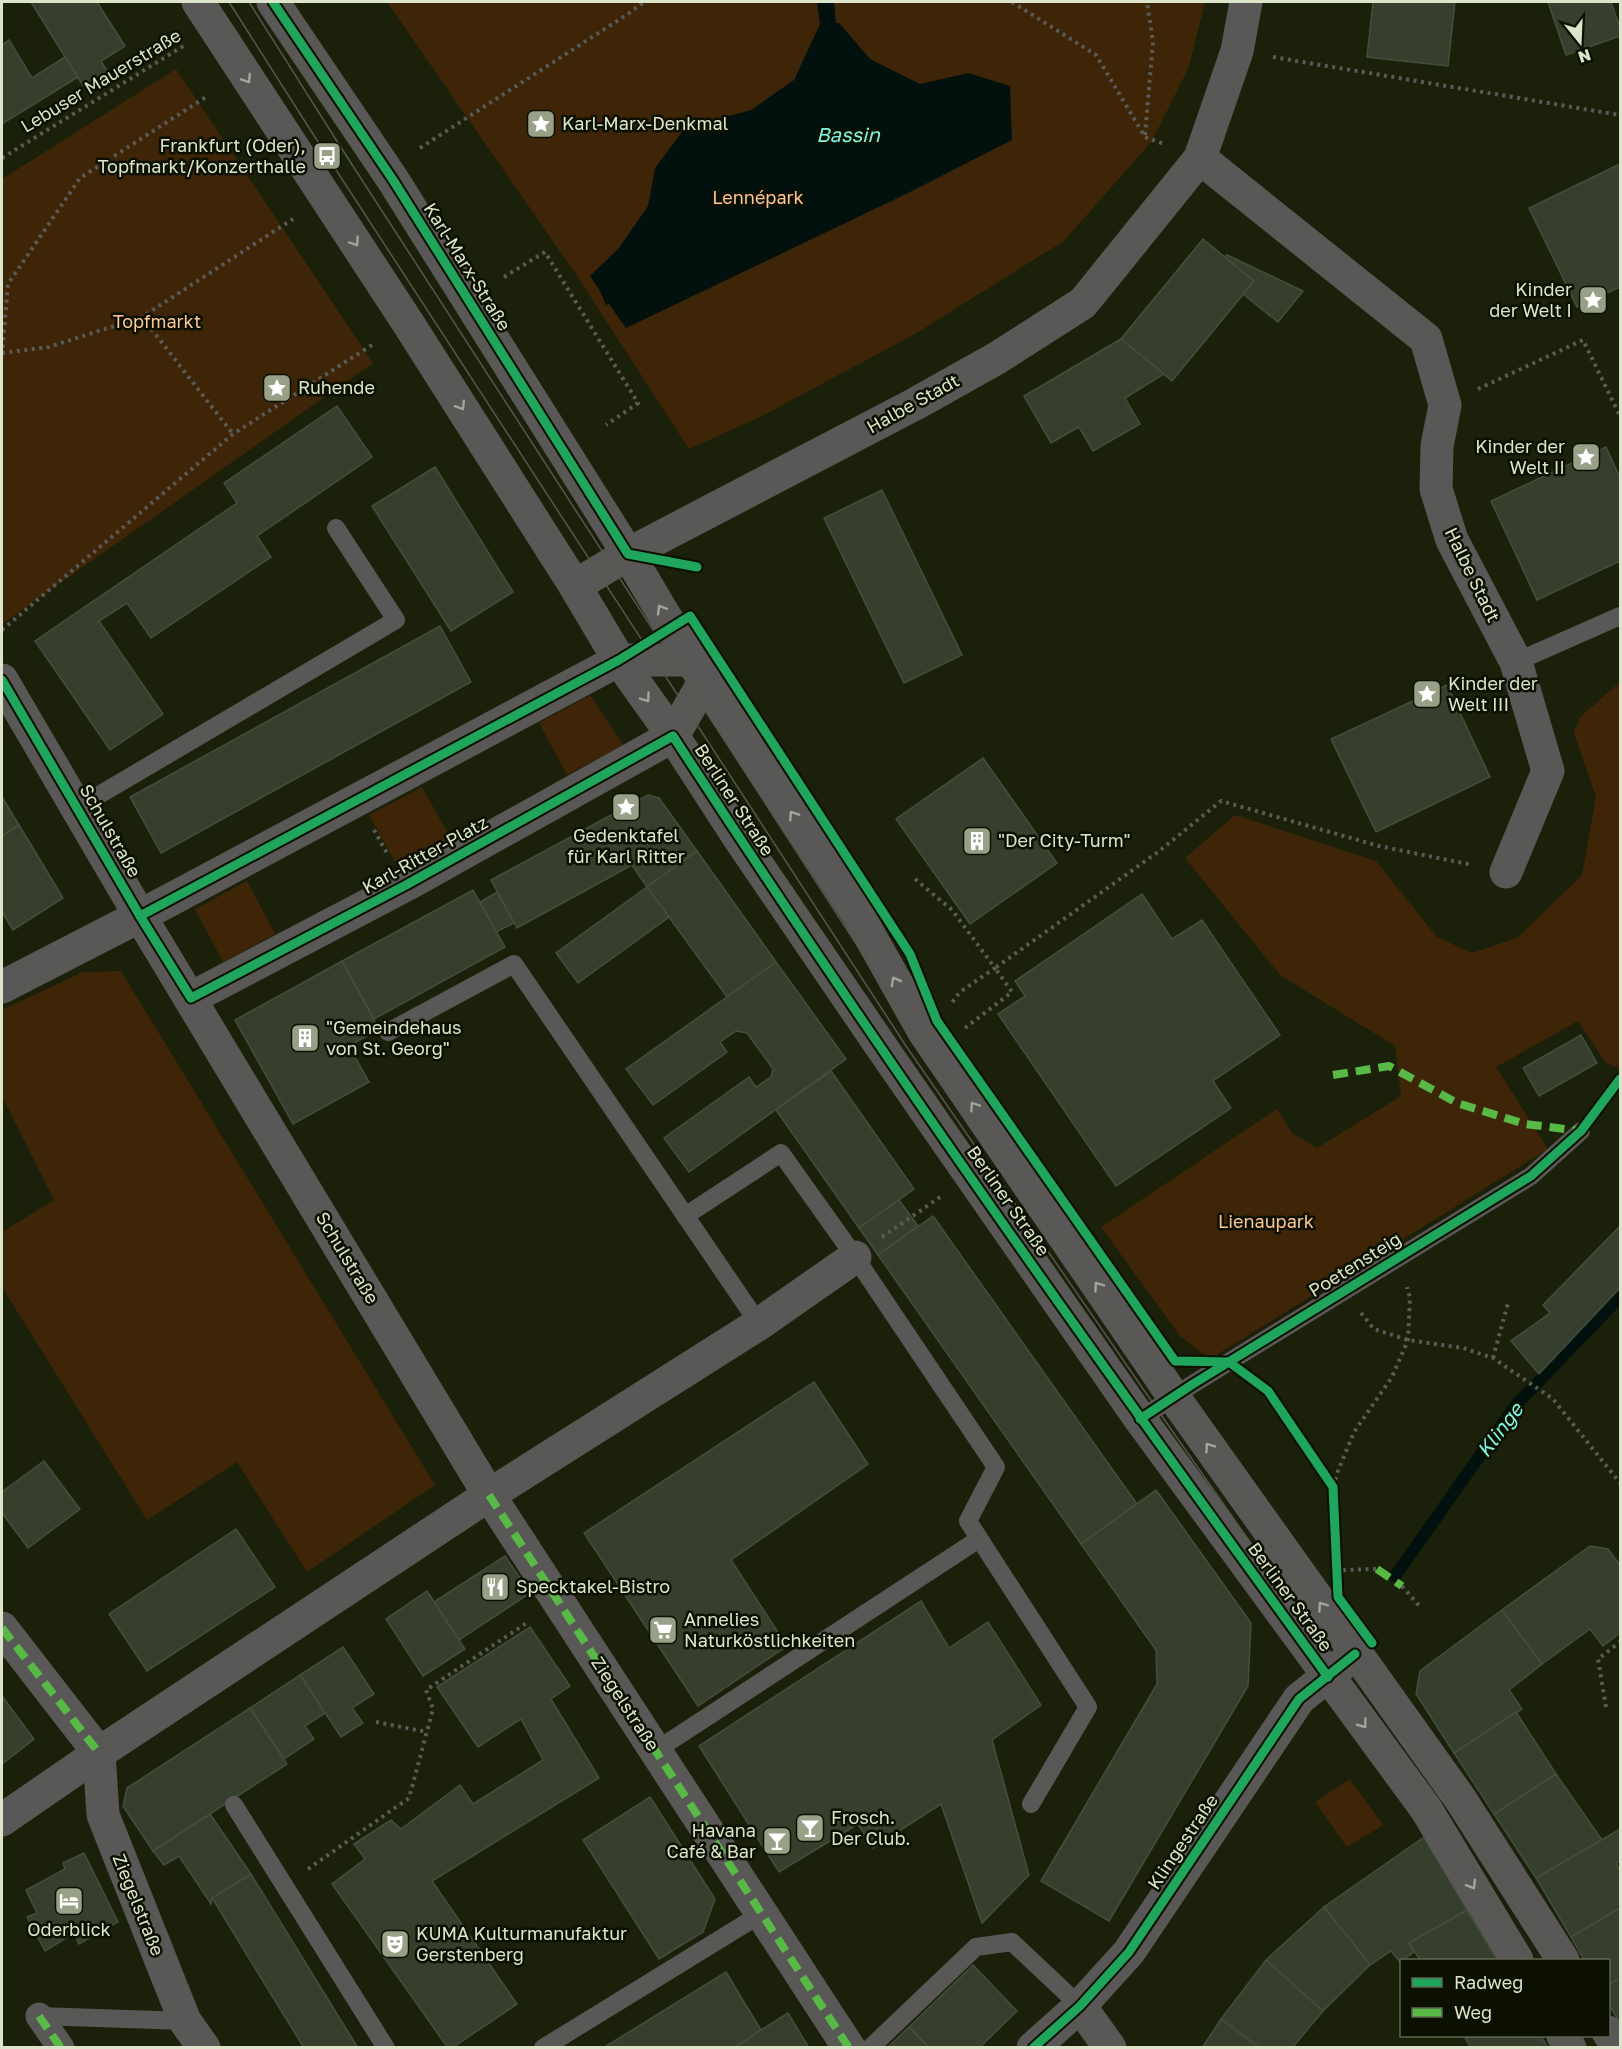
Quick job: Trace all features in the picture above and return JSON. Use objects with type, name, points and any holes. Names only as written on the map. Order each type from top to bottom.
[{"type":"street","points":[[198,2],[408,323],[620,660]]},
{"type":"street","name":"Karl-Marx-Straße","points":[[273,2],[393,180],[628,554]]},
{"type":"street","name":"Halbe Stadt","points":[[575,586],[628,554],[915,404],[997,358],[1083,303],[1200,158],[1237,51],[1246,2]]},
{"type":"street","name":"Halbe Stadt","points":[[1200,158],[1426,339],[1445,405],[1437,446],[1436,489],[1452,540],[1516,662],[1548,771],[1506,872]]},
{"type":"street","name":"Berliner Straße","points":[[628,554],[698,670],[857,913],[924,1032],[1173,1396],[1461,1800],[1562,1959]]},
{"type":"street","points":[[2,987],[620,660],[698,670],[673,736]]},
{"type":"street","name":"Berliner Straße","points":[[620,660],[673,736],[741,842],[1140,1419],[1426,1809],[1516,1959]]},
{"type":"street","name":"Schulstraße","points":[[2,680],[140,916],[489,1496]]},
{"type":"street","name":"Karl-Ritter-Platz","points":[[191,998],[406,885],[673,736]]},
{"type":"street","points":[[2,1820],[99,1753],[489,1496],[759,1324],[855,1257]]},
{"type":"street","name":"Ziegelstraße","points":[[489,1496],[849,2048]]},
{"type":"street","points":[[2,1628],[99,1753]]},
{"type":"street","name":"Klingestraße","points":[[1033,2048],[1080,2006],[1129,1952],[1299,1699],[1355,1654]]},
{"type":"street","name":"Ziegelstraße","points":[[99,1753],[103,1815],[185,2020],[204,2048]]},
{"type":"street","points":[[1080,2006],[1110,2048]]},
{"type":"street","points":[[39,2016],[61,2048]]},
{"type":"street","points":[[1610,2035],[1618,2048]]},
{"type":"lane","points":[[77,808],[396,620],[336,528]]},
{"type":"lane","points":[[1516,662],[1620,616]]},
{"type":"lane","points":[[388,1032],[514,964],[759,1324]]},
{"type":"lane","name":"Poetensteig","points":[[1140,1419],[1173,1396],[1531,1176],[1581,1131]]},
{"type":"lane","points":[[685,1216],[781,1153],[855,1257],[996,1467],[968,1521],[1088,1707],[1031,1804]]},
{"type":"lane","points":[[655,1751],[979,1539]]},
{"type":"lane","points":[[234,1805],[386,2048]]},
{"type":"lane","points":[[543,2048],[761,1914]]},
{"type":"lane","points":[[870,2048],[976,1947],[1012,1942],[1080,2006]]},
{"type":"lane","points":[[39,2016],[185,2020]]},
{"type":"path","points":[[420,148],[644,2]]},
{"type":"path","points":[[1012,2],[1096,55],[1145,137],[1200,158]]},
{"type":"path","points":[[1145,137],[1153,42],[1148,2]]},
{"type":"path","points":[[1237,51],[1620,114]]},
{"type":"path","points":[[206,97],[80,178],[8,284],[2,353],[49,347],[142,317],[293,219]]},
{"type":"path","points":[[504,277],[545,252],[638,403],[606,425]]},
{"type":"path","points":[[142,317],[233,434]]},
{"type":"path","points":[[1445,405],[1583,340],[1620,416]]},
{"type":"path","points":[[2,630],[233,434],[372,345]]},
{"type":"path","points":[[357,801],[406,885]]},
{"type":"path","points":[[960,992],[1158,852],[1221,801],[1379,846],[1506,872]]},
{"type":"path","points":[[915,879],[952,910],[1012,992],[959,1033]]},
{"type":"path","points":[[855,1257],[970,1176]]},
{"type":"path","points":[[1377,1569],[1336,1571],[1333,1487],[1354,1432],[1392,1377],[1408,1340],[1410,1298],[1399,1257]]},
{"type":"path","points":[[1343,1292],[1374,1329],[1408,1340],[1463,1347],[1493,1358],[1553,1399],[1620,1483]]},
{"type":"path","points":[[1493,1358],[1508,1303]]},
{"type":"path","points":[[1229,1362],[1268,1391],[1333,1487]]},
{"type":"path","points":[[1402,1586],[1421,1608]]},
{"type":"path","points":[[284,1885],[409,1798],[433,1709],[426,1690],[558,1601]]},
{"type":"path","points":[[1606,1707],[1598,1659],[1620,1642]]},
{"type":"path","points":[[376,1722],[427,1732]]},
{"type":"green space","name":"Lennépark","points":[[387,2],[1205,2],[1189,67],[1152,141],[1064,241],[915,334],[762,416],[689,449],[577,276]]},
{"type":"green space","name":"Topfmarkt","points":[[176,69],[373,363],[2,624],[2,179]]},
{"type":"green space","name":"Lienaupark","points":[[1620,682],[1620,1069],[1605,1062],[1578,1021],[1496,1067],[1548,1149],[1210,1359],[1180,1336],[1101,1227],[1277,1109],[1292,1133],[1317,1148],[1401,1096],[1395,1046],[1280,975],[1185,858],[1235,815],[1376,861],[1437,937],[1472,953],[1517,938],[1582,875],[1596,797],[1574,733],[1580,717]]},
{"type":"green space","points":[[590,695],[623,745],[567,775],[539,723]]},
{"type":"green space","points":[[422,787],[451,839],[398,867],[369,815]]},
{"type":"green space","points":[[247,881],[275,934],[223,962],[195,909]]},
{"type":"green space","points":[[121,971],[435,1485],[307,1572],[237,1462],[147,1520],[2,1287],[2,1232],[54,1200],[2,1096],[2,1010],[83,972]]},
{"type":"green space","points":[[1350,1779],[1383,1825],[1347,1847],[1315,1802]]},
{"type":"water","name":"Bassin","points":[[817,2],[834,2],[836,23],[839,23],[870,59],[920,84],[968,73],[1010,86],[1012,140],[906,194],[626,328],[609,304],[606,305],[590,276],[619,248],[648,206],[655,168],[685,128],[751,110],[794,80],[820,24]]},
{"type":"building","points":[[31,2],[97,2],[125,46],[101,61],[107,71],[83,86]]},
{"type":"building","points":[[1373,2],[1455,2],[1448,66],[1367,57]]},
{"type":"building","points":[[1548,2],[1611,2],[1620,28],[1620,36],[1566,55]]},
{"type":"building","points":[[9,40],[32,78],[65,57],[78,77],[2,124],[2,45]]},
{"type":"building","points":[[1620,164],[1620,287],[1577,307],[1529,208]]},
{"type":"building","points":[[1203,239],[1254,281],[1172,381],[1121,339]]},
{"type":"building","points":[[1227,255],[1303,291],[1278,322],[1243,294],[1254,281],[1225,257]]},
{"type":"building","points":[[1121,339],[1164,374],[1125,398],[1140,424],[1093,451],[1079,427],[1051,443],[1024,396]]},
{"type":"building","points":[[337,406],[372,457],[257,536],[271,557],[151,638],[127,603],[99,621],[163,714],[110,750],[35,641],[237,503],[224,483]]},
{"type":"building","points":[[1606,447],[1620,478],[1620,561],[1537,600],[1491,501]]},
{"type":"building","points":[[435,467],[513,592],[451,631],[372,506]]},
{"type":"building","points":[[882,490],[962,655],[904,683],[824,518]]},
{"type":"building","points":[[440,626],[471,682],[161,853],[130,797]]},
{"type":"building","points":[[1447,685],[1490,777],[1376,832],[1331,739]]},
{"type":"building","name":"\"Der City-Turm\"","points":[[983,758],[1057,863],[970,924],[896,819]]},
{"type":"building","points":[[648,795],[659,798],[697,851],[647,887],[632,865],[517,928],[491,880]]},
{"type":"building","points":[[2,797],[19,825],[2,836]]},
{"type":"building","points":[[19,825],[63,898],[13,930],[2,912],[2,836]]},
{"type":"building","points":[[697,851],[776,962],[727,997],[647,887]]},
{"type":"building","points":[[647,887],[669,917],[578,983],[556,953]]},
{"type":"building","points":[[473,890],[505,947],[374,1019],[342,961]]},
{"type":"building","points":[[497,892],[514,923],[496,932],[480,902]]},
{"type":"building","points":[[1142,894],[1172,939],[1202,920],[1280,1035],[1213,1081],[1231,1108],[1116,1186],[998,1014],[1025,996],[1015,981]]},
{"type":"building","name":"\"Gemeindehaus von St. Georg\"","points":[[342,961],[379,1029],[349,1046],[369,1082],[293,1124],[235,1020]]},
{"type":"building","points":[[776,962],[846,1059],[689,1172],[664,1138],[749,1077],[756,1087],[771,1077],[773,1069],[747,1033],[736,1031],[720,1042],[727,1052],[653,1105],[626,1069]]},
{"type":"building","points":[[1581,1035],[1597,1063],[1539,1096],[1523,1068]]},
{"type":"building","points":[[831,1071],[914,1189],[859,1228],[776,1110]]},
{"type":"building","points":[[899,1200],[918,1226],[878,1255],[859,1228]]},
{"type":"building","points":[[933,1216],[1137,1504],[1081,1544],[878,1255]]},
{"type":"building","points":[[1620,1226],[1620,1288],[1539,1374],[1511,1341],[1550,1313],[1543,1305]]},
{"type":"building","points":[[814,1382],[868,1464],[731,1560],[787,1646],[698,1706],[584,1533]]},
{"type":"building","points":[[44,1461],[80,1509],[28,1548],[2,1513],[2,1492]]},
{"type":"building","points":[[1156,1490],[1251,1623],[1248,1686],[1109,1921],[1041,1881],[1157,1684],[1156,1650],[1081,1544]]},
{"type":"building","points":[[236,1529],[275,1587],[147,1671],[109,1614]]},
{"type":"building","points":[[1590,1546],[1608,1549],[1620,1565],[1620,1633],[1603,1646],[1590,1629],[1542,1664],[1502,1610]]},
{"type":"building","points":[[505,1556],[530,1593],[459,1640],[434,1602]]},
{"type":"building","points":[[427,1591],[465,1649],[423,1676],[386,1619]]},
{"type":"building","points":[[921,1601],[949,1648],[988,1622],[1041,1705],[992,1740],[1029,1875],[982,1923],[941,1804],[873,1848],[858,1824],[779,1872],[699,1746]]},
{"type":"building","points":[[1502,1610],[1542,1664],[1509,1690],[1522,1709],[1454,1753],[1416,1694],[1420,1671]]},
{"type":"building","points":[[530,1627],[570,1686],[551,1699],[599,1778],[432,1881],[517,2004],[452,2048],[448,2048],[332,1884],[365,1859],[354,1844],[391,1820],[401,1829],[460,1785],[473,1804],[543,1760],[521,1719],[478,1747],[437,1687]]},
{"type":"building","points":[[343,1647],[374,1694],[352,1708],[363,1723],[341,1737],[300,1675]]},
{"type":"building","points":[[300,1675],[325,1713],[305,1726],[314,1739],[284,1759],[250,1708]]},
{"type":"building","points":[[2,1696],[34,1739],[2,1764]]},
{"type":"building","points":[[250,1708],[287,1764],[153,1851],[123,1806],[127,1788]]},
{"type":"building","points":[[1516,1712],[1556,1774],[1494,1814],[1454,1753]]},
{"type":"building","points":[[1556,1774],[1602,1840],[1536,1878],[1494,1814]]},
{"type":"building","points":[[650,1797],[715,1899],[703,1932],[659,1959],[583,1840]]},
{"type":"building","points":[[210,1814],[251,1874],[212,1898],[211,1904],[179,1856],[164,1865],[153,1851]]},
{"type":"building","points":[[1620,1829],[1620,1861],[1616,1863],[1620,1871],[1620,1908],[1571,1937],[1536,1878]]},
{"type":"building","points":[[1424,1837],[1467,1910],[1409,1943],[1414,1952],[1404,1959],[1400,1959],[1400,1962],[1391,1951],[1370,1965],[1324,1907]]},
{"type":"building","name":"Oderblick","points":[[84,1853],[118,1922],[79,1944],[74,1933],[45,1951],[27,1917],[37,1913],[26,1890],[65,1869],[63,1863]]},
{"type":"building","points":[[251,1874],[358,2048],[304,2048],[212,1898]]},
{"type":"building","points":[[1324,1907],[1370,1965],[1323,2011],[1266,1960]]},
{"type":"building","points":[[1620,1908],[1620,1978],[1610,1984],[1610,1959],[1583,1959],[1571,1937]]},
{"type":"building","points":[[1467,1910],[1496,1959],[1419,1959],[1409,1943]]},
{"type":"building","points":[[1266,1960],[1323,2011],[1292,2048],[1260,2048],[1221,2019]]},
{"type":"building","points":[[973,1965],[1017,2011],[979,2048],[929,2048],[909,2027]]},
{"type":"building","points":[[726,1972],[761,2030],[734,2048],[603,2048]]},
{"type":"building","points":[[1620,1978],[1620,2023],[1610,2006],[1610,1984]]},
{"type":"building","points":[[788,2013],[809,2048],[734,2048],[761,2030]]},
{"type":"building","points":[[1221,2019],[1260,2048],[1202,2048]]},
{"type":"building","points":[[909,2027],[929,2048],[887,2048]]},
{"type":"building","points":[[1465,2037],[1542,2037],[1548,2048],[1471,2048]]},
{"type":"waterway","name":"Klinge","points":[[1395,1576],[1515,1406],[1620,1297]]},
{"type":"tram line","points":[[229,2],[906,1046],[1432,1802],[1530,1959]]},
{"type":"tram line","points":[[249,2],[917,1038],[1350,1658],[1448,1802],[1548,1959]]},
{"type":"tram line","points":[[1579,2037],[1586,2048]]},
{"type":"tram line","points":[[1598,2037],[1605,2048]]},
{"type":"marked path","points":[[1333,1075],[1389,1066],[1457,1103],[1525,1124],[1581,1131],[1583,1129]]},
{"type":"marked path","points":[[489,1495],[849,2048]]},
{"type":"marked path","points":[[1377,1569],[1402,1586]]},
{"type":"marked path","points":[[2,1628],[99,1753]]},
{"type":"marked path","points":[[39,2016],[61,2048]]},
{"type":"cycle path","points":[[273,2],[393,180],[628,554],[697,567]]},
{"type":"cycle path","points":[[140,916],[619,660],[690,616],[910,954],[937,1021],[1175,1361],[1229,1362],[1268,1391],[1333,1487],[1338,1597],[1372,1643]]},
{"type":"cycle path","points":[[2,680],[140,916],[191,998],[406,885],[673,736],[831,975],[994,1211],[1328,1677]]},
{"type":"cycle path","points":[[1140,1419],[1531,1176],[1581,1131],[1620,1079]]},
{"type":"cycle path","points":[[1033,2048],[1080,2006],[1129,1952],[1299,1699],[1355,1654]]},
{"type":"place","name":"Karl-Marx-Denkmal","points":[[541,124]]},
{"type":"place","name":"Frankfurt (Oder), Topfmarkt/Konzerthalle","points":[[327,156]]},
{"type":"place","name":"Kinder der Welt I","points":[[1593,300]]},
{"type":"place","name":"Ruhende","points":[[277,388]]},
{"type":"place","name":"Kinder der Welt II","points":[[1586,457]]},
{"type":"place","name":"Kinder der Welt III","points":[[1427,694]]},
{"type":"place","name":"Gedenktafel für Karl Ritter","points":[[626,807]]},
{"type":"place","name":"\"Der City-Turm\"","points":[[977,841]]},
{"type":"place","name":"\"Gemeindehaus von St. Georg\"","points":[[305,1038]]},
{"type":"place","name":"Specktakel-Bistro","points":[[495,1587]]},
{"type":"place","name":"Annelies Naturköstlichkeiten","points":[[663,1630]]},
{"type":"place","name":"Frosch. Der Club.","points":[[810,1828]]},
{"type":"place","name":"Havana Café & Bar","points":[[777,1841]]},
{"type":"place","name":"Oderblick","points":[[69,1901]]},
{"type":"place","name":"KUMA Kulturmanufaktur Gerstenberg","points":[[395,1944]]}]
